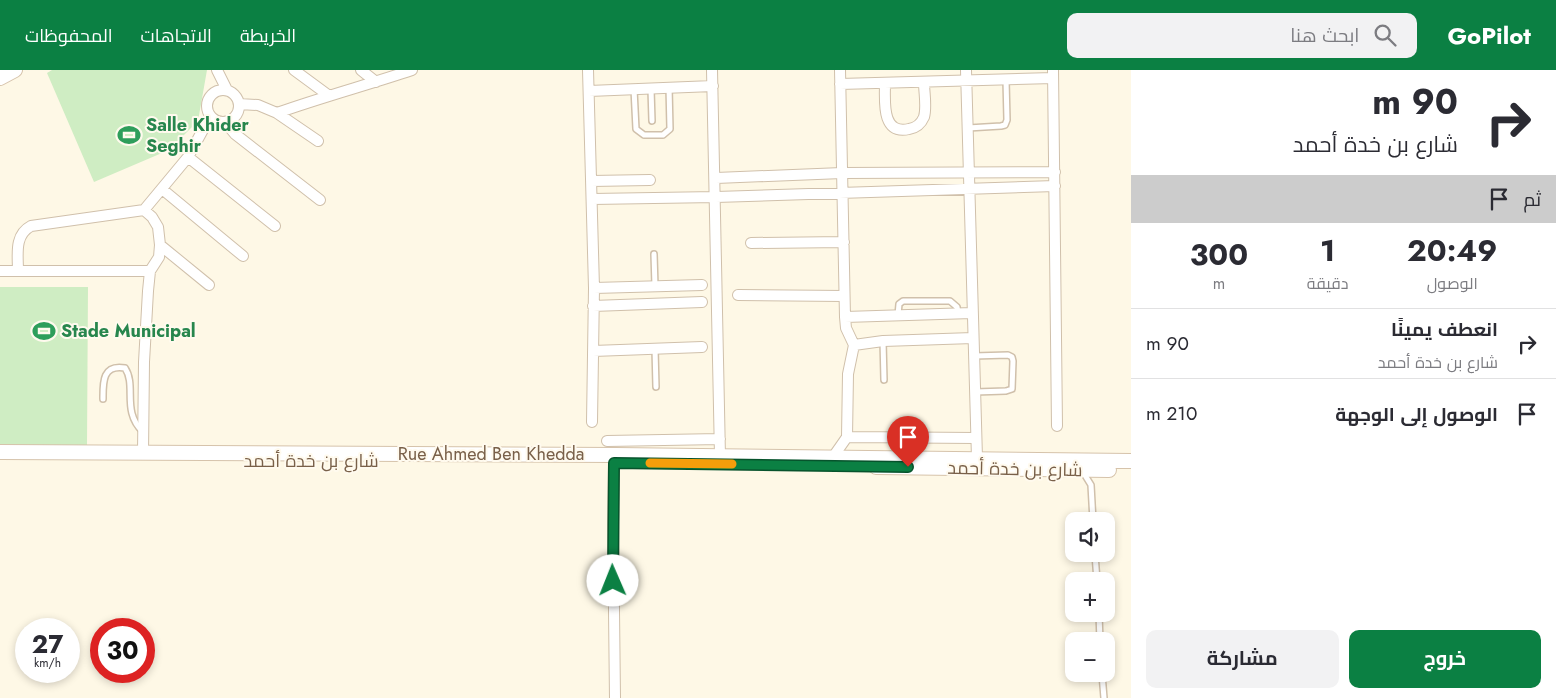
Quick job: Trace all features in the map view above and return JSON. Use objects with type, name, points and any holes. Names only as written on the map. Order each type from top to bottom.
[{"type":"main road","points":[[0,78],[15,70]]},
{"type":"main road","name":"Rue Ahmed Ben Khedda","points":[[0,452],[977,458],[1086,465],[1131,461]]},
{"type":"main road","name":"شارع بن خدة أحمد","points":[[0,461],[1086,465],[1131,470]]},
{"type":"street","points":[[218,70],[227,90]]},
{"type":"street","points":[[294,70],[328,95]]},
{"type":"street","points":[[361,70],[376,82]]},
{"type":"street","points":[[277,113],[328,95],[412,70]]},
{"type":"street","points":[[588,70],[594,288],[592,422]]},
{"type":"street","points":[[712,70],[716,178],[720,456]]},
{"type":"street","points":[[833,457],[847,437],[848,374],[854,345],[846,328],[845,317],[840,70]]},
{"type":"street","points":[[966,70],[977,458]]},
{"type":"street","points":[[840,84],[1006,80],[1053,74],[1057,426]]},
{"type":"street","points":[[885,83],[887,117],[893,126],[906,130],[913,129],[919,125],[923,118],[924,82]]},
{"type":"street","points":[[589,91],[713,86]]},
{"type":"street","points":[[217,90],[227,90],[233,93],[239,104],[236,116],[225,122],[214,120],[210,117],[206,107],[209,97],[217,90]]},
{"type":"street","points":[[239,104],[258,105],[277,113],[318,141]]},
{"type":"street","points":[[18,271],[19,239],[22,233],[31,226],[144,210],[188,157],[210,117]]},
{"type":"street","points":[[225,122],[235,134],[320,200]]},
{"type":"street","points":[[188,157],[275,226]]},
{"type":"street","points":[[716,178],[842,173],[969,174],[1055,172]]},
{"type":"street","points":[[592,181],[650,180]]},
{"type":"street","points":[[592,199],[969,190],[1055,186]]},
{"type":"street","points":[[162,189],[242,256]]},
{"type":"street","points":[[143,453],[144,362],[150,271],[159,257],[160,245],[158,227],[152,217],[144,210]]},
{"type":"street","points":[[751,243],[844,242]]},
{"type":"street","points":[[160,245],[209,285]]},
{"type":"street","points":[[0,271],[150,271]]},
{"type":"street","points":[[594,288],[702,285]]},
{"type":"street","points":[[738,295],[844,296]]},
{"type":"street","points":[[593,306],[702,302]]},
{"type":"street","points":[[845,317],[972,313]]},
{"type":"street","points":[[854,345],[973,338]]},
{"type":"street","points":[[593,351],[702,347]]},
{"type":"street","points":[[847,437],[976,438]]},
{"type":"street","points":[[607,441],[720,439]]},
{"type":"street","points":[[614,463],[615,698]]},
{"type":"lane","points":[[968,128],[1001,126],[1005,124],[1006,80]]},
{"type":"lane","points":[[651,88],[652,121]]},
{"type":"lane","points":[[634,89],[636,129],[644,135],[663,135],[670,129],[669,88]]},
{"type":"lane","points":[[654,254],[655,286]]},
{"type":"lane","points":[[923,301],[924,315]]},
{"type":"lane","points":[[898,316],[898,307],[901,302],[950,301],[957,307],[958,313]]},
{"type":"lane","points":[[883,342],[884,380]]},
{"type":"lane","points":[[655,348],[656,387]]},
{"type":"lane","points":[[974,356],[1008,355],[1012,357],[1013,361],[1012,389],[1006,391],[975,392]]},
{"type":"lane","points":[[103,399],[104,377],[108,371],[125,368],[129,377],[133,417],[135,424],[143,432]]},
{"type":"lane","points":[[1086,465],[1091,485],[1092,512]]},
{"type":"lane","points":[[1103,682],[1104,698]]},
{"type":"green space","name":"Salle Khider Seghir","points":[[52,70],[207,70],[198,121],[169,150],[94,182],[47,73]]},
{"type":"green space","name":"Stade Municipal","points":[[0,287],[88,287],[87,445],[0,445]]},
{"type":"slow traffic","points":[[650,463],[732,464]]},
{"type":"place","name":"Salle Khider Seghir","points":[[129,135]]},
{"type":"place","name":"Stade Municipal","points":[[44,331]]},
{"type":"route","points":[[613,581],[614,463],[908,467]]}]
